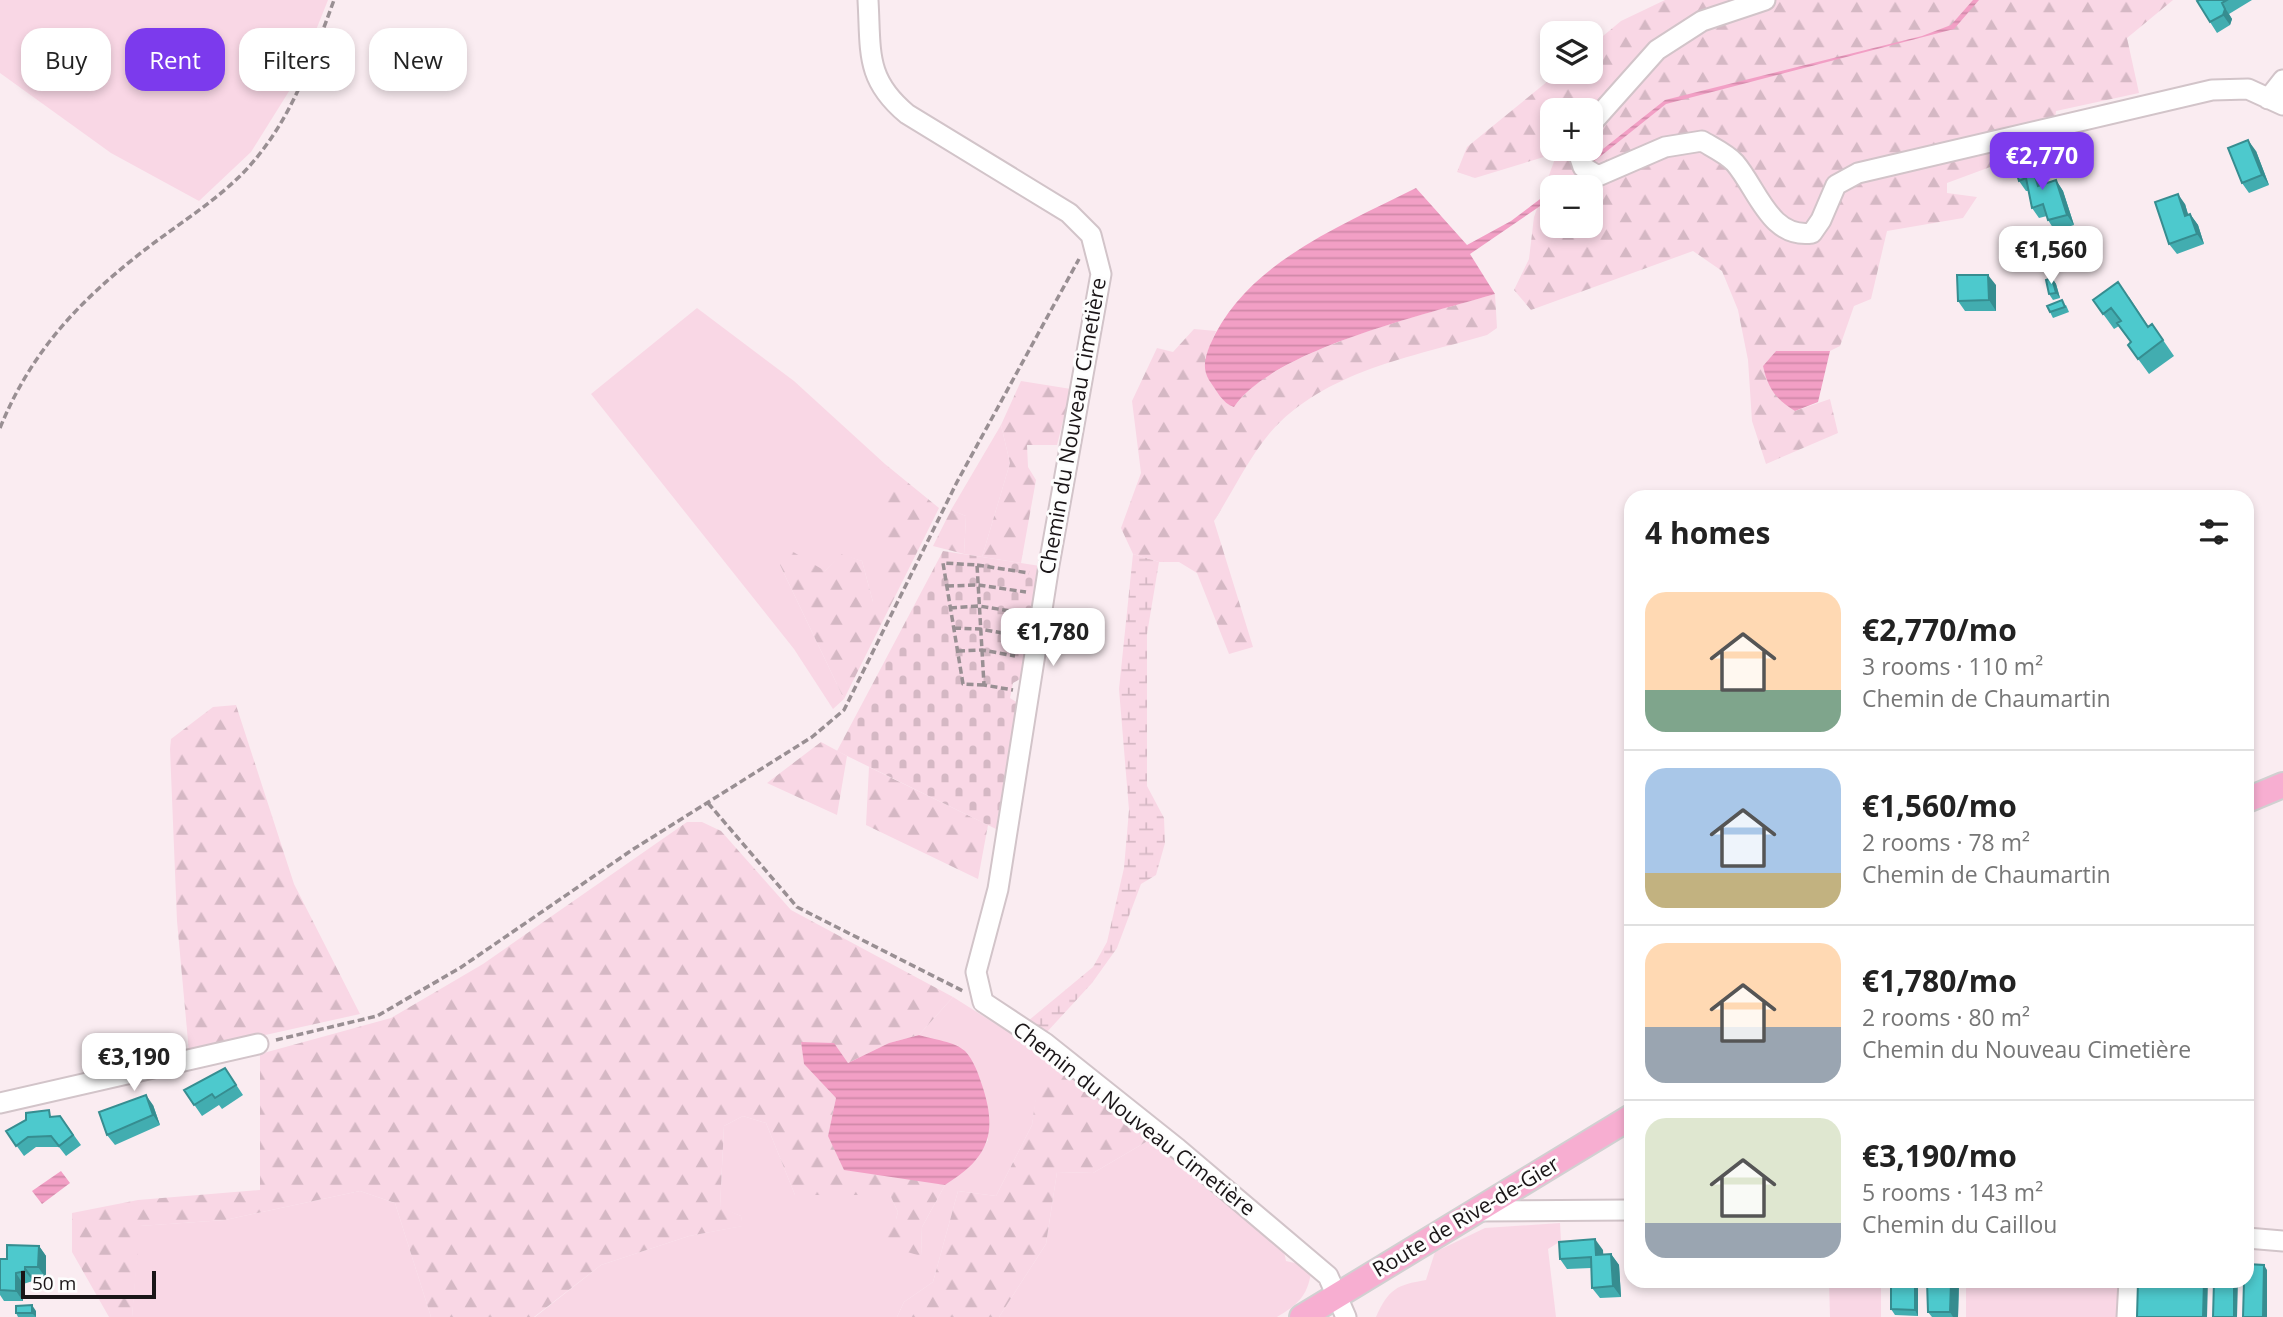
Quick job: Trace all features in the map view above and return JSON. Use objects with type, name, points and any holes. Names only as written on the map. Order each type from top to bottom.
[{"type":"main road","points":[[2254,797],[2283,785]]},
{"type":"main road","name":"Route de Rive-de-Gier","points":[[1302,1317],[1342,1306],[1476,1210],[1624,1121]]},
{"type":"street","points":[[868,0],[877,82],[888,98],[907,114],[1069,213],[1091,235]]},
{"type":"street","points":[[1603,111],[1657,51],[1702,21],[1765,0]]},
{"type":"street","points":[[1581,161],[1583,167],[1598,176],[1665,147],[1702,141],[1734,161],[1759,200],[1785,231],[1798,235],[1812,233],[1836,185],[1858,173],[2212,90],[2248,89],[2276,102],[2283,80]]},
{"type":"street","name":"Chemin du Nouveau Cimetière","points":[[1091,235],[1101,274],[998,889],[976,972],[984,1002],[1045,1044],[1178,1149],[1328,1276],[1342,1306]]},
{"type":"street","points":[[0,1103],[258,1044]]},
{"type":"street","points":[[1476,1210],[1624,1210]]},
{"type":"street","points":[[2254,1239],[2283,1241]]},
{"type":"street","points":[[2127,1317],[2129,1288]]},
{"type":"path","points":[[0,428],[16,388],[58,328],[140,253],[240,176],[275,133],[308,72],[334,0]]},
{"type":"path","points":[[258,1044],[377,1016],[460,968],[632,850],[812,737],[844,710],[957,482],[1091,235]]},
{"type":"path","points":[[1021,624],[1030,573],[943,563],[964,684],[1029,694]]},
{"type":"path","points":[[976,565],[984,685]]},
{"type":"path","points":[[947,586],[978,585],[1026,592]]},
{"type":"path","points":[[950,608],[979,606],[1023,613]]},
{"type":"path","points":[[954,628],[1019,634],[1013,667]]},
{"type":"path","points":[[958,651],[982,650],[1015,656]]},
{"type":"path","points":[[1009,689],[1011,678]]},
{"type":"path","points":[[708,803],[797,906],[984,1002]]},
{"type":"green space","points":[[0,0],[328,0],[317,28],[239,28],[239,91],[289,91],[251,152],[199,201],[111,153],[25,91],[111,91],[111,28],[21,28],[21,88],[0,73]]},
{"type":"green space","points":[[1665,0],[2173,0],[2127,38],[2139,93],[2056,111],[2052,144],[1947,183],[1947,193],[1977,197],[1963,218],[1887,231],[1871,299],[1854,306],[1840,346],[1830,351],[1776,351],[1763,366],[1795,411],[1830,399],[1838,433],[1766,464],[1752,421],[1748,360],[1738,310],[1722,271],[1693,251],[1531,310],[1514,290],[1529,259],[1534,217],[1540,200],[1540,238],[1603,238],[1603,175],[1549,175],[1554,161],[1603,161],[1603,98],[1540,98],[1540,158],[1475,178],[1457,172],[1467,147],[1544,84],[1603,84],[1603,36],[1621,21]]},
{"type":"green space","points":[[1495,294],[1497,328],[1487,335],[1399,359],[1342,381],[1315,395],[1291,413],[1261,444],[1214,521],[1253,647],[1229,654],[1197,573],[1179,562],[1159,562],[1133,554],[1121,528],[1141,473],[1132,401],[1157,348],[1173,352],[1194,329],[1216,331],[1205,358],[1234,407],[1254,386],[1316,351],[1393,323]]},
{"type":"green space","points":[[697,308],[794,381],[885,464],[885,602],[873,602],[862,561],[842,555],[825,571],[780,565],[844,699],[833,709],[794,649],[591,394]]},
{"type":"green space","points":[[1021,381],[1071,389],[1057,445],[1027,445],[1028,467],[1036,480],[1021,563],[982,557],[1010,463],[1001,425]]},
{"type":"green space","points":[[1001,425],[1010,463],[982,557],[964,554],[966,516],[951,510]]},
{"type":"green space","points":[[885,464],[939,508],[844,699],[780,565],[790,550],[825,571],[842,554],[862,561],[873,602],[885,602]]},
{"type":"green space","points":[[951,510],[966,516],[964,554],[933,546]]},
{"type":"green space","points":[[943,551],[1040,566],[1022,678],[1013,683],[1010,698],[1018,703],[996,829],[837,751]]},
{"type":"green space","points":[[1133,554],[1159,562],[1147,634],[1147,786],[1164,818],[1165,843],[1156,875],[1141,884],[1117,948],[1092,983],[1046,1033],[1028,1021],[1093,967],[1107,942],[1124,868],[1129,810],[1119,689]]},
{"type":"green space","points":[[236,705],[294,884],[360,1014],[189,1052],[177,921],[171,739],[213,707]]},
{"type":"green space","points":[[821,742],[847,756],[837,815],[767,783]]},
{"type":"green space","points":[[869,767],[988,825],[978,879],[866,825]]},
{"type":"green space","points":[[687,822],[702,822],[721,831],[791,910],[953,997],[919,1035],[889,1043],[848,1063],[834,1044],[801,1042],[804,1064],[836,1098],[828,1136],[916,1178],[945,1185],[922,1227],[921,1256],[876,1243],[872,1227],[896,1219],[898,1212],[890,1195],[795,1195],[766,1123],[743,1116],[724,1126],[720,1207],[741,1216],[743,1226],[689,1236],[601,1265],[534,1317],[431,1317],[395,1203],[360,1191],[225,1220],[140,1226],[132,1317],[109,1317],[72,1252],[72,1213],[138,1200],[260,1190],[260,1054],[391,1018],[483,964]]},
{"type":"green space","points":[[953,997],[1056,1062],[1039,1080],[1032,1125],[996,1196],[958,1191],[933,1282],[904,1302],[897,1317],[535,1317],[601,1265],[689,1236],[742,1226],[741,1216],[720,1208],[724,1126],[743,1116],[766,1123],[795,1195],[890,1195],[898,1212],[896,1219],[921,1256],[922,1227],[945,1185],[977,1159],[988,1140],[963,1049],[919,1035]]},
{"type":"green space","points":[[1056,1062],[1151,1139],[1093,1173],[1057,1172],[1046,1244],[999,1317],[897,1317],[904,1302],[933,1282],[958,1191],[996,1196],[1032,1125],[1038,1080]]},
{"type":"green space","points":[[1151,1139],[1283,1247],[1286,1261],[1303,1265],[1311,1273],[1300,1300],[1277,1317],[999,1317],[1046,1244],[1057,1172],[1093,1173]]},
{"type":"green space","points":[[360,1191],[395,1203],[431,1317],[132,1317],[139,1226],[225,1220]]},
{"type":"green space","points":[[1560,1223],[1561,1241],[1548,1249],[1556,1317],[1376,1317],[1385,1300],[1395,1290],[1426,1280],[1435,1252],[1485,1228]]},
{"type":"green space","points":[[1829,1288],[1881,1288],[1881,1317],[1830,1317]]},
{"type":"green space","points":[[1966,1288],[2123,1288],[2122,1317],[1966,1317]]},
{"type":"shaded area","points":[[1973,0],[1979,0],[1954,29],[1666,104],[1603,154],[1603,149],[1665,100],[1922,36],[1951,25]]},
{"type":"shaded area","points":[[1416,188],[1467,245],[1511,221],[1540,199],[1540,206],[1470,254],[1495,294],[1393,323],[1316,351],[1254,386],[1234,407],[1226,403],[1207,376],[1205,367],[1210,345],[1226,316],[1247,291],[1271,269],[1328,232]]},
{"type":"shaded area","points":[[1776,351],[1830,351],[1818,402],[1795,411],[1774,393],[1763,366]]},
{"type":"shaded area","points":[[919,1035],[961,1048],[973,1063],[982,1085],[989,1117],[989,1131],[980,1154],[972,1165],[945,1185],[844,1170],[828,1136],[836,1098],[804,1064],[801,1042],[834,1043],[848,1063],[889,1043]]},
{"type":"shaded area","points":[[61,1171],[70,1183],[42,1204],[32,1191]]},
{"type":"building","points":[[2227,0],[2222,3],[2225,9],[2223,15],[2210,22],[2197,1]]},
{"type":"building","points":[[2248,140],[2262,175],[2242,183],[2228,148]]},
{"type":"building","points":[[2030,161],[2038,186],[2056,180],[2067,215],[2048,220],[2043,204],[2032,208],[2026,178],[2019,181],[2014,166]]},
{"type":"building","points":[[2178,194],[2185,216],[2190,214],[2197,234],[2169,244],[2155,202]]},
{"type":"building","points":[[1957,275],[1988,275],[1989,300],[1958,301]]},
{"type":"building","points":[[2052,278],[2056,293],[2049,294],[2046,280]]},
{"type":"building","points":[[2118,282],[2148,327],[2152,324],[2163,340],[2138,359],[2128,345],[2131,342],[2117,323],[2121,321],[2111,308],[2103,314],[2093,300]]},
{"type":"building","points":[[2062,300],[2065,307],[2050,312],[2047,306]]},
{"type":"building","points":[[225,1068],[236,1085],[215,1098],[212,1094],[194,1105],[184,1090]]},
{"type":"building","points":[[146,1095],[153,1115],[107,1135],[99,1112]]},
{"type":"building","points":[[49,1110],[50,1117],[60,1116],[73,1135],[59,1146],[51,1136],[28,1137],[16,1146],[6,1131],[26,1120],[26,1113]]},
{"type":"building","points":[[1595,1239],[1596,1255],[1611,1254],[1613,1286],[1592,1288],[1591,1257],[1560,1259],[1559,1242]]},
{"type":"building","points":[[7,1245],[39,1246],[38,1267],[25,1267],[25,1271],[16,1273],[16,1291],[0,1290],[0,1259],[7,1259]]},
{"type":"building","points":[[2254,1264],[2264,1265],[2263,1317],[2243,1317],[2244,1288],[2254,1288]]},
{"type":"building","points":[[1891,1288],[1915,1288],[1915,1310],[1891,1309]]},
{"type":"building","points":[[1927,1288],[1951,1288],[1950,1312],[1928,1312]]},
{"type":"building","points":[[2138,1288],[2204,1288],[2203,1317],[2137,1317]]},
{"type":"building","points":[[2214,1288],[2234,1288],[2234,1317],[2213,1317]]},
{"type":"building","points":[[32,1305],[32,1313],[16,1313],[16,1306]]}]
